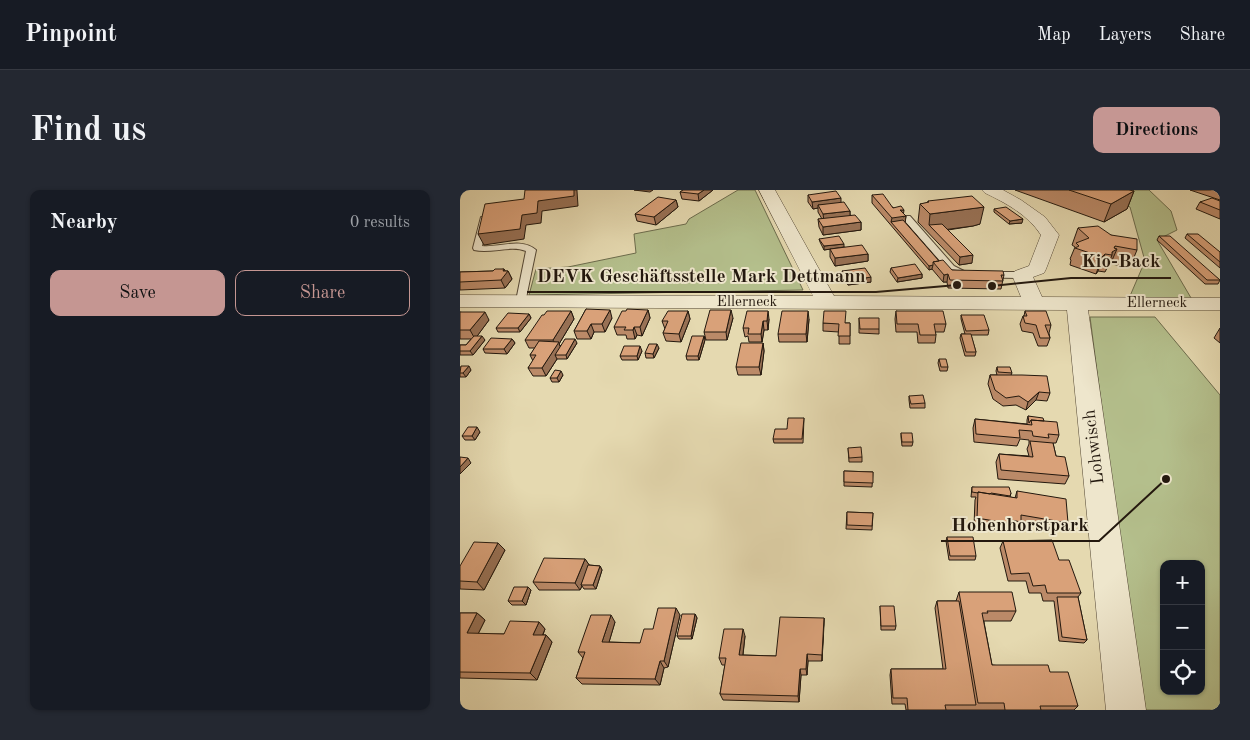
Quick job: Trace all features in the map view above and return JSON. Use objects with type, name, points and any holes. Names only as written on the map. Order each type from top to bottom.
[{"type":"street","points":[[767,190],[827,303]]},
{"type":"street","points":[[990,190],[1001,194],[1042,222],[1050,235],[1037,269],[1022,275],[1034,303]]},
{"type":"street","name":"Ellerneck","points":[[460,301],[1220,304]]},
{"type":"street","name":"Lohwisch","points":[[1077,304],[1126,710]]},
{"type":"lane","points":[[492,212],[485,215],[477,248],[513,246],[531,250],[521,301]]},
{"type":"lane","points":[[907,218],[952,268],[964,275],[1022,275]]},
{"type":"green space","points":[[738,190],[755,190],[803,290],[529,295],[536,269],[568,267],[636,253],[634,234],[686,224],[689,219]]},
{"type":"green space","points":[[1090,190],[1149,190],[1171,211],[1177,230],[1157,240],[1194,303],[1127,303],[1145,261],[1130,207]]},
{"type":"green space","points":[[1090,317],[1155,317],[1220,395],[1220,710],[1141,710]]},
{"type":"building","points":[[525,190],[574,190],[574,196],[538,201],[537,213],[522,215],[520,229],[478,234],[485,204],[524,199]]},
{"type":"building","points":[[683,190],[704,190],[698,194],[680,192]]},
{"type":"building","points":[[1069,190],[1129,190],[1134,191],[1111,204]]},
{"type":"building","points":[[836,191],[841,198],[812,202],[808,195]]},
{"type":"building","points":[[883,194],[893,208],[901,206],[904,210],[900,210],[906,216],[892,218],[872,195]]},
{"type":"building","points":[[972,196],[984,207],[930,214],[920,204],[928,201]]},
{"type":"building","points":[[658,197],[676,200],[654,217],[635,214]]},
{"type":"building","points":[[1212,198],[1220,201],[1220,210],[1200,202]]},
{"type":"building","points":[[844,202],[850,211],[823,214],[818,205]]},
{"type":"building","points":[[1006,207],[1023,219],[1010,221],[994,209]]},
{"type":"building","points":[[855,215],[861,222],[823,227],[818,219]]},
{"type":"building","points":[[903,220],[939,261],[933,262],[933,265],[929,266],[891,222]]},
{"type":"building","points":[[942,224],[973,255],[960,257],[929,225]]},
{"type":"building","points":[[1098,226],[1111,235],[1137,239],[1137,250],[1115,246],[1114,248],[1117,249],[1112,252],[1112,255],[1105,254],[1102,257],[1075,248],[1079,246],[1076,243],[1089,238],[1078,228]]},
{"type":"building","points":[[1187,234],[1198,234],[1220,252],[1220,262]]},
{"type":"building","points":[[839,236],[844,244],[824,246],[819,239]]},
{"type":"building","points":[[1159,236],[1170,236],[1220,280],[1207,280]]},
{"type":"building","points":[[862,245],[868,254],[835,258],[830,249]]},
{"type":"building","points":[[943,260],[952,270],[1003,271],[1004,275],[1001,275],[1003,281],[950,280],[948,274],[944,275],[933,262]]},
{"type":"building","points":[[915,264],[922,274],[898,278],[891,268]]},
{"type":"building","points":[[865,268],[871,277],[848,281],[842,271]]},
{"type":"building","points":[[495,269],[508,271],[501,280],[460,282],[460,272],[493,271]]},
{"type":"building","points":[[586,309],[610,310],[602,324],[591,324],[587,331],[574,331]]},
{"type":"building","points":[[627,309],[648,310],[640,327],[634,327],[633,330],[624,330],[626,327],[614,327],[622,311]]},
{"type":"building","points":[[710,310],[731,310],[726,332],[704,332]]},
{"type":"building","points":[[547,311],[571,311],[553,340],[525,340],[542,315]]},
{"type":"building","points":[[668,311],[688,311],[679,334],[663,333],[668,321],[662,321]]},
{"type":"building","points":[[747,311],[768,311],[767,321],[763,321],[761,334],[748,334],[749,328],[743,328]]},
{"type":"building","points":[[782,311],[808,311],[806,334],[778,334]]},
{"type":"building","points":[[824,311],[846,311],[845,323],[850,323],[850,336],[838,336],[839,324],[823,323]]},
{"type":"building","points":[[896,311],[943,311],[946,324],[934,324],[936,335],[920,335],[918,324],[897,324]]},
{"type":"building","points":[[1025,311],[1046,311],[1051,325],[1045,325],[1050,338],[1040,338],[1036,325],[1025,323],[1023,316],[1027,316]]},
{"type":"building","points":[[460,312],[485,312],[470,330],[460,330]]},
{"type":"building","points":[[508,313],[529,314],[518,328],[496,328]]},
{"type":"building","points":[[961,315],[984,315],[989,330],[966,331]]},
{"type":"building","points":[[859,318],[879,318],[879,329],[860,329]]},
{"type":"building","points":[[961,334],[971,334],[976,352],[966,352]]},
{"type":"building","points":[[474,336],[482,336],[470,351],[460,351],[460,345],[466,345]]},
{"type":"building","points":[[692,336],[704,336],[698,356],[686,356]]},
{"type":"building","points":[[491,338],[512,339],[504,349],[483,349]]},
{"type":"building","points":[[565,339],[575,339],[566,355],[555,355]]},
{"type":"building","points":[[539,341],[559,342],[542,368],[528,368],[536,355],[530,355]]},
{"type":"building","points":[[741,343],[763,343],[759,367],[736,367]]},
{"type":"building","points":[[649,344],[657,344],[653,354],[645,353]]},
{"type":"building","points":[[624,346],[640,346],[637,356],[620,356]]},
{"type":"building","points":[[939,359],[946,359],[948,367],[941,367]]},
{"type":"building","points":[[461,366],[469,366],[463,373],[460,373]]},
{"type":"building","points":[[997,367],[1010,367],[1012,373],[998,372]]},
{"type":"building","points":[[555,370],[561,371],[557,378],[550,378]]},
{"type":"building","points":[[990,375],[1047,376],[1050,393],[1039,392],[1028,402],[1019,396],[1006,398],[995,390]]},
{"type":"building","points":[[923,395],[925,403],[911,404],[909,396]]},
{"type":"building","points":[[1028,416],[1043,418],[1044,421],[1031,420],[1029,423]]},
{"type":"building","points":[[788,418],[804,418],[802,439],[773,439],[775,429],[787,429]]},
{"type":"building","points":[[975,419],[1032,425],[1031,420],[1057,422],[1059,435],[1048,434],[1049,438],[1033,436],[1032,431],[1019,430],[1020,438],[976,434]]},
{"type":"building","points":[[468,427],[477,427],[472,436],[462,436]]},
{"type":"building","points":[[901,433],[912,433],[913,442],[902,442]]},
{"type":"building","points":[[1030,441],[1053,443],[1056,456],[1065,457],[1069,476],[1001,470],[999,454],[1033,457]]},
{"type":"building","points":[[861,447],[862,457],[849,458],[848,448]]},
{"type":"building","points":[[460,457],[468,458],[460,467]]},
{"type":"building","points":[[844,471],[873,472],[873,483],[844,482]]},
{"type":"building","points":[[972,487],[1009,487],[1011,493],[1010,496],[978,493],[972,492]]},
{"type":"building","points":[[1017,491],[1066,499],[1068,523],[1021,515],[1021,522],[1011,520],[1012,524],[977,518],[978,492],[1017,498]]},
{"type":"building","points":[[847,512],[873,513],[872,526],[847,525]]},
{"type":"building","points":[[947,537],[973,537],[976,556],[950,556]]},
{"type":"building","points":[[1052,540],[1059,560],[1069,560],[1081,593],[1047,593],[1045,585],[1033,586],[1029,573],[1011,574],[1003,541]]},
{"type":"building","points":[[474,542],[498,543],[477,582],[460,581],[460,566]]},
{"type":"building","points":[[544,558],[585,559],[575,583],[533,582]]},
{"type":"building","points":[[588,565],[600,566],[593,585],[581,585]]},
{"type":"building","points":[[514,587],[528,587],[522,601],[508,601]]},
{"type":"building","points":[[959,592],[1012,592],[1016,611],[987,611],[988,613],[982,613],[992,665],[1048,665],[1050,672],[1068,672],[1078,706],[1040,706],[1041,710],[1005,710],[1004,703],[978,703]]},
{"type":"building","points":[[1057,597],[1078,597],[1087,640],[1062,637]]},
{"type":"building","points":[[937,601],[959,601],[976,705],[945,705],[946,710],[908,710],[907,698],[893,698],[891,669],[946,669]]},
{"type":"building","points":[[880,606],[894,606],[896,626],[881,626]]},
{"type":"building","points":[[658,608],[676,608],[664,661],[660,661],[655,679],[576,678],[585,652],[578,652],[591,615],[611,615],[602,642],[640,643],[644,629],[653,629]]},
{"type":"building","points":[[460,613],[477,613],[467,633],[504,634],[510,621],[539,622],[533,635],[546,635],[530,673],[460,672]]},
{"type":"building","points":[[682,614],[695,614],[691,636],[677,636]]},
{"type":"building","points":[[780,617],[824,618],[822,655],[807,654],[806,669],[800,669],[798,696],[720,694],[726,658],[719,658],[724,629],[743,629],[739,655],[776,656]]},
{"type":"place","name":"DEVK Geschäftsstelle Mark Dettmann","points":[[957,285]]},
{"type":"place","name":"Kio-Back","points":[[992,286]]},
{"type":"place","name":"Hohenhorstpark","points":[[1166,479]]}]
